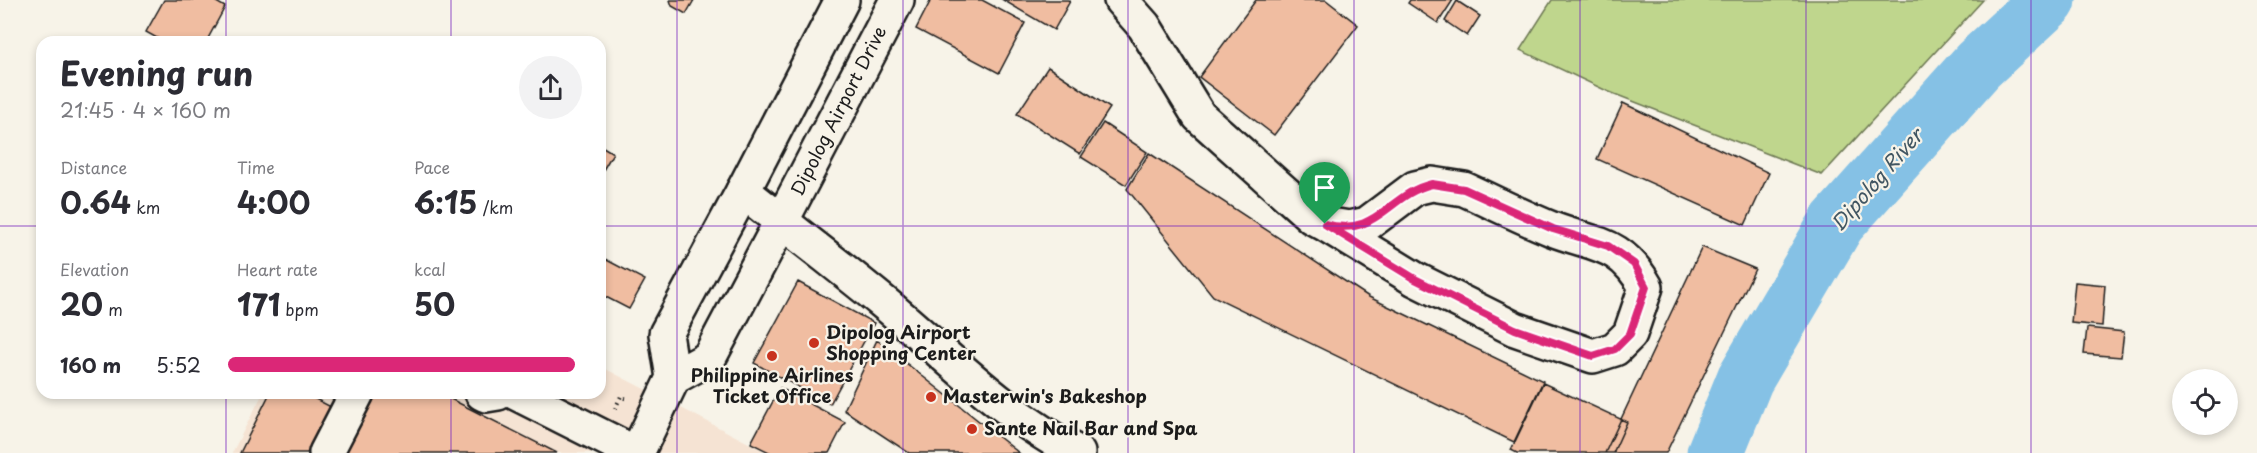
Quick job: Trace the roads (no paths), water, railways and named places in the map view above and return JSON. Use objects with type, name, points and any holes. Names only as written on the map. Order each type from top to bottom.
[{"type":"main road","points":[[528,399],[636,453],[673,378],[666,334],[842,0]]},
{"type":"main road","name":"Dipolog Airport Drive","points":[[673,378],[709,358],[897,0]]},
{"type":"main road","points":[[1121,0],[1144,26],[1199,116],[1312,217],[1415,279],[1515,329],[1593,356],[1615,349],[1630,334],[1646,287],[1634,264],[1608,246],[1553,229],[1448,184],[1432,184],[1415,188],[1367,224],[1349,228],[1325,224]]},
{"type":"main road","points":[[742,191],[883,302],[1001,405],[1042,435],[1078,453]]},
{"type":"main road","points":[[326,453],[354,399]]},
{"type":"waterway","name":"Dipolog River","points":[[1715,453],[1745,379],[1837,223],[1978,65],[2048,0]]},
{"type":"place","name":"Dipolog Airport Shopping Center","points":[[814,343]]},
{"type":"place","name":"Philippine Airlines Ticket Office","points":[[772,356]]},
{"type":"place","name":"Masterwin's Bakeshop","points":[[931,397]]},
{"type":"place","name":"Sante Nail Bar and Spa","points":[[972,429]]}]
